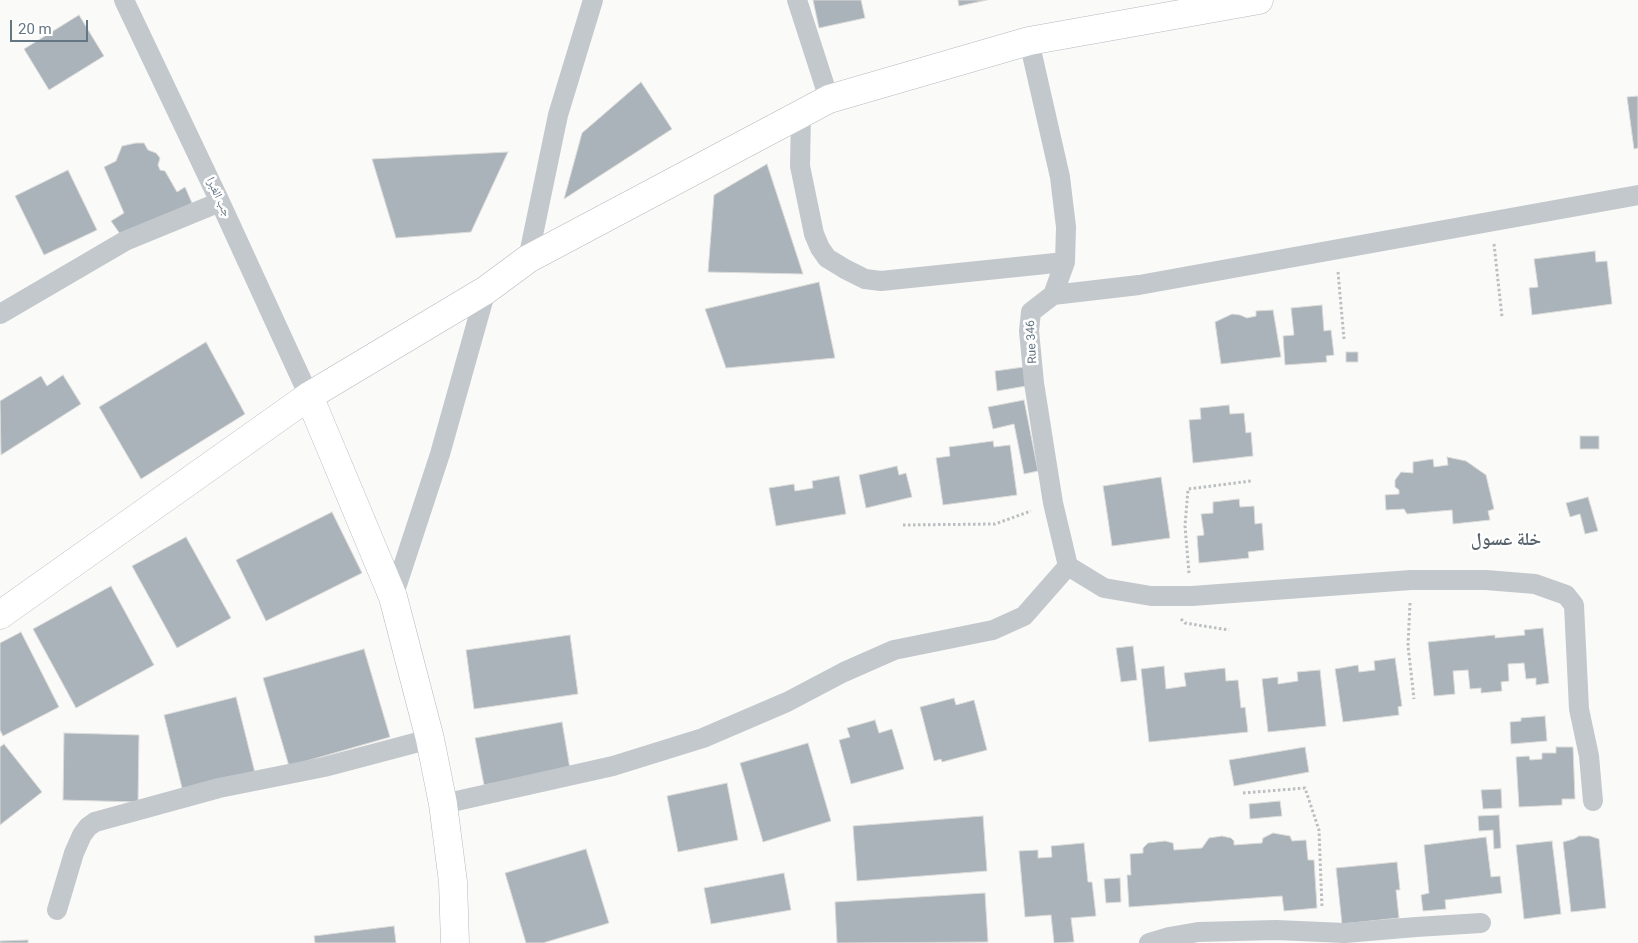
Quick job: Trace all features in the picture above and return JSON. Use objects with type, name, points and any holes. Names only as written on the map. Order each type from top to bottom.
[{"type":"main road","points":[[0,615],[309,396],[486,290],[528,259],[829,99],[1029,41],[1161,9],[1259,0]]},
{"type":"main road","points":[[309,396],[393,597],[430,739],[443,804],[454,882],[455,943]]},
{"type":"street","name":"جب الغبرا","points":[[124,0],[309,396]]},
{"type":"street","points":[[528,259],[558,115],[593,0]]},
{"type":"street","points":[[797,0],[829,99]]},
{"type":"street","points":[[1029,41],[1060,177],[1066,227],[1065,262],[1053,295],[1139,286],[1638,195]]},
{"type":"street","points":[[801,114],[800,166],[814,234],[827,258],[845,269],[865,279],[881,281],[1065,262]]},
{"type":"street","points":[[0,314],[125,241],[220,202]]},
{"type":"street","points":[[393,597],[440,454],[486,290]]},
{"type":"street","name":"Rue 346","points":[[1053,295],[1031,312],[1029,331],[1034,383],[1053,504],[1068,566]]},
{"type":"street","points":[[443,804],[613,766],[703,738],[787,702],[844,672],[894,650],[992,630],[1024,616],[1068,566],[1104,588],[1150,596],[1192,596],[1411,580],[1486,580],[1535,584],[1566,595],[1574,605],[1579,709],[1589,756],[1593,801]]},
{"type":"street","points":[[57,910],[74,853],[82,835],[94,822],[219,788],[324,767],[430,739]]},
{"type":"street","points":[[1149,943],[1198,932],[1276,930],[1345,932],[1481,923]]},
{"type":"path","points":[[1489,222],[1496,253],[1502,317]]},
{"type":"path","points":[[1336,250],[1344,339]]},
{"type":"path","points":[[1192,596],[1185,526],[1188,489],[1251,481]]},
{"type":"path","points":[[903,525],[994,524],[1053,504]]},
{"type":"path","points":[[1411,580],[1408,646],[1414,699]]},
{"type":"path","points":[[1243,792],[1305,788],[1319,830],[1323,932]]},
{"type":"building","points":[[813,0],[861,0],[865,18],[819,28]]},
{"type":"building","points":[[958,0],[987,0],[959,6]]},
{"type":"building","points":[[79,15],[104,56],[49,90],[24,49]]},
{"type":"building","points":[[641,82],[672,129],[564,199],[582,133]]},
{"type":"building","points":[[1638,96],[1638,148],[1634,149],[1627,97]]},
{"type":"building","points":[[144,143],[148,150],[156,153],[160,158],[158,165],[160,170],[165,171],[177,192],[185,187],[192,203],[125,241],[111,221],[124,213],[104,167],[116,161],[122,146]]},
{"type":"building","points":[[508,152],[471,232],[396,238],[372,159]]},
{"type":"building","points":[[767,164],[803,274],[708,272],[714,195]]},
{"type":"building","points":[[68,170],[97,230],[44,255],[15,196]]},
{"type":"building","points":[[1595,251],[1596,262],[1607,261],[1612,304],[1532,315],[1529,288],[1538,287],[1534,259]]},
{"type":"building","points":[[819,282],[835,358],[726,368],[705,309]]},
{"type":"building","points":[[1322,305],[1324,331],[1331,330],[1334,355],[1326,356],[1327,362],[1285,365],[1283,336],[1294,335],[1291,308]]},
{"type":"building","points":[[1273,310],[1281,357],[1221,364],[1215,322],[1232,314],[1247,318],[1256,316],[1256,311]]},
{"type":"building","points":[[206,342],[245,414],[141,479],[99,407]]},
{"type":"building","points":[[1346,352],[1358,352],[1358,362],[1346,362]]},
{"type":"building","points":[[1024,367],[1026,386],[997,391],[995,371]]},
{"type":"building","points":[[63,375],[81,404],[1,455],[0,401],[41,376],[47,386]]},
{"type":"building","points":[[1024,400],[1038,471],[1024,474],[1014,424],[993,429],[988,407]]},
{"type":"building","points":[[1229,405],[1230,414],[1244,413],[1246,433],[1251,432],[1253,456],[1193,463],[1189,420],[1201,419],[1200,408]]},
{"type":"building","points":[[1580,436],[1599,436],[1599,449],[1580,449]]},
{"type":"building","points":[[993,441],[994,447],[1010,445],[1017,495],[943,505],[936,458],[950,456],[949,447]]},
{"type":"building","points":[[1447,457],[1466,461],[1486,475],[1494,509],[1488,511],[1490,520],[1453,524],[1452,510],[1407,514],[1404,509],[1386,510],[1385,495],[1399,494],[1399,490],[1395,487],[1395,480],[1401,472],[1413,473],[1413,462],[1433,459],[1434,467],[1448,465]]},
{"type":"building","points":[[897,466],[899,475],[906,473],[912,497],[866,508],[859,475]]},
{"type":"building","points":[[839,476],[846,514],[776,526],[769,488],[794,484],[795,491],[813,488],[812,481]]},
{"type":"building","points":[[1161,477],[1170,538],[1112,546],[1103,486]]},
{"type":"building","points":[[1588,497],[1598,531],[1585,534],[1580,514],[1570,517],[1566,503]]},
{"type":"building","points":[[1239,499],[1240,507],[1254,506],[1255,524],[1262,523],[1264,550],[1248,552],[1249,558],[1199,563],[1197,536],[1204,535],[1201,514],[1213,513],[1213,502]]},
{"type":"building","points":[[332,512],[362,573],[266,621],[236,560]]},
{"type":"building","points":[[186,537],[231,618],[177,648],[132,566]]},
{"type":"building","points":[[111,586],[154,665],[76,708],[33,629]]},
{"type":"building","points":[[1543,628],[1549,683],[1536,685],[1536,678],[1526,679],[1524,663],[1508,664],[1509,681],[1501,682],[1502,691],[1481,693],[1481,688],[1470,689],[1468,670],[1453,671],[1455,694],[1434,696],[1428,642],[1495,635],[1495,638],[1525,635],[1524,630]]},
{"type":"building","points":[[21,632],[59,707],[3,736],[0,730],[0,643]]},
{"type":"building","points":[[570,635],[578,694],[474,709],[466,650]]},
{"type":"building","points":[[1133,646],[1137,680],[1121,682],[1116,648]]},
{"type":"building","points":[[364,649],[390,737],[289,766],[263,678]]},
{"type":"building","points":[[1395,658],[1402,706],[1398,707],[1399,715],[1343,722],[1335,669],[1358,665],[1359,672],[1375,670],[1374,661]]},
{"type":"building","points":[[1164,666],[1166,689],[1186,686],[1184,673],[1225,668],[1226,681],[1238,680],[1241,708],[1245,707],[1248,732],[1149,742],[1141,669]]},
{"type":"building","points":[[1320,670],[1326,726],[1268,732],[1262,679],[1278,677],[1278,684],[1298,681],[1297,672]]},
{"type":"building","points":[[236,697],[255,773],[183,792],[164,715]]},
{"type":"building","points":[[954,698],[956,705],[974,700],[987,750],[942,762],[941,759],[934,761],[920,707]]},
{"type":"building","points":[[1545,716],[1547,741],[1511,744],[1510,722],[1521,721],[1521,718]]},
{"type":"building","points":[[875,720],[879,733],[892,729],[904,769],[851,784],[839,740],[850,737],[847,728]]},
{"type":"building","points":[[562,722],[570,769],[484,785],[475,738]]},
{"type":"building","points":[[64,733],[139,735],[138,802],[63,800]]},
{"type":"building","points":[[808,743],[831,821],[763,842],[740,763]]},
{"type":"building","points":[[4,744],[42,792],[0,825],[0,747]]},
{"type":"building","points":[[1305,747],[1309,772],[1234,786],[1229,760]]},
{"type":"building","points":[[1556,747],[1573,747],[1575,799],[1562,799],[1562,805],[1519,807],[1516,757],[1529,756],[1530,760],[1542,759],[1542,753],[1556,753]]},
{"type":"building","points":[[727,783],[738,840],[678,852],[667,796]]},
{"type":"building","points":[[1501,789],[1502,808],[1483,809],[1481,790]]},
{"type":"building","points":[[1280,801],[1282,816],[1250,819],[1249,804]]},
{"type":"building","points":[[1499,815],[1501,848],[1494,849],[1493,830],[1479,831],[1478,816]]},
{"type":"building","points":[[983,816],[987,871],[857,881],[853,826]]},
{"type":"building","points":[[1273,833],[1290,836],[1292,841],[1306,840],[1308,860],[1314,860],[1317,908],[1284,911],[1282,896],[1129,907],[1127,875],[1131,875],[1130,854],[1143,853],[1143,848],[1148,843],[1165,841],[1173,843],[1174,850],[1202,848],[1209,838],[1222,836],[1231,838],[1234,841],[1234,845],[1262,843],[1263,838]]},
{"type":"building","points":[[1579,836],[1590,836],[1599,839],[1606,908],[1571,912],[1563,842]]},
{"type":"building","points":[[1486,837],[1491,877],[1500,876],[1502,893],[1445,900],[1446,909],[1423,911],[1421,895],[1429,893],[1424,845]]},
{"type":"building","points":[[1552,841],[1561,914],[1524,919],[1516,845]]},
{"type":"building","points":[[1084,843],[1088,882],[1092,882],[1096,916],[1071,918],[1074,942],[1054,943],[1051,915],[1025,917],[1019,851],[1038,850],[1038,858],[1052,857],[1051,846]]},
{"type":"building","points":[[586,849],[609,923],[543,943],[526,943],[505,873]]},
{"type":"building","points":[[1397,862],[1400,890],[1396,890],[1399,918],[1342,924],[1336,868]]},
{"type":"building","points":[[784,873],[791,910],[711,924],[704,888]]},
{"type":"building","points":[[1120,878],[1121,902],[1106,903],[1104,879]]},
{"type":"building","points":[[985,893],[988,942],[837,943],[835,902]]},
{"type":"building","points":[[394,926],[396,943],[315,943],[314,936]]},
{"type":"building","points":[[28,940],[28,943],[0,943],[0,941]]},
{"type":"district","name":"خلة عسول","points":[[1506,540]]}]
